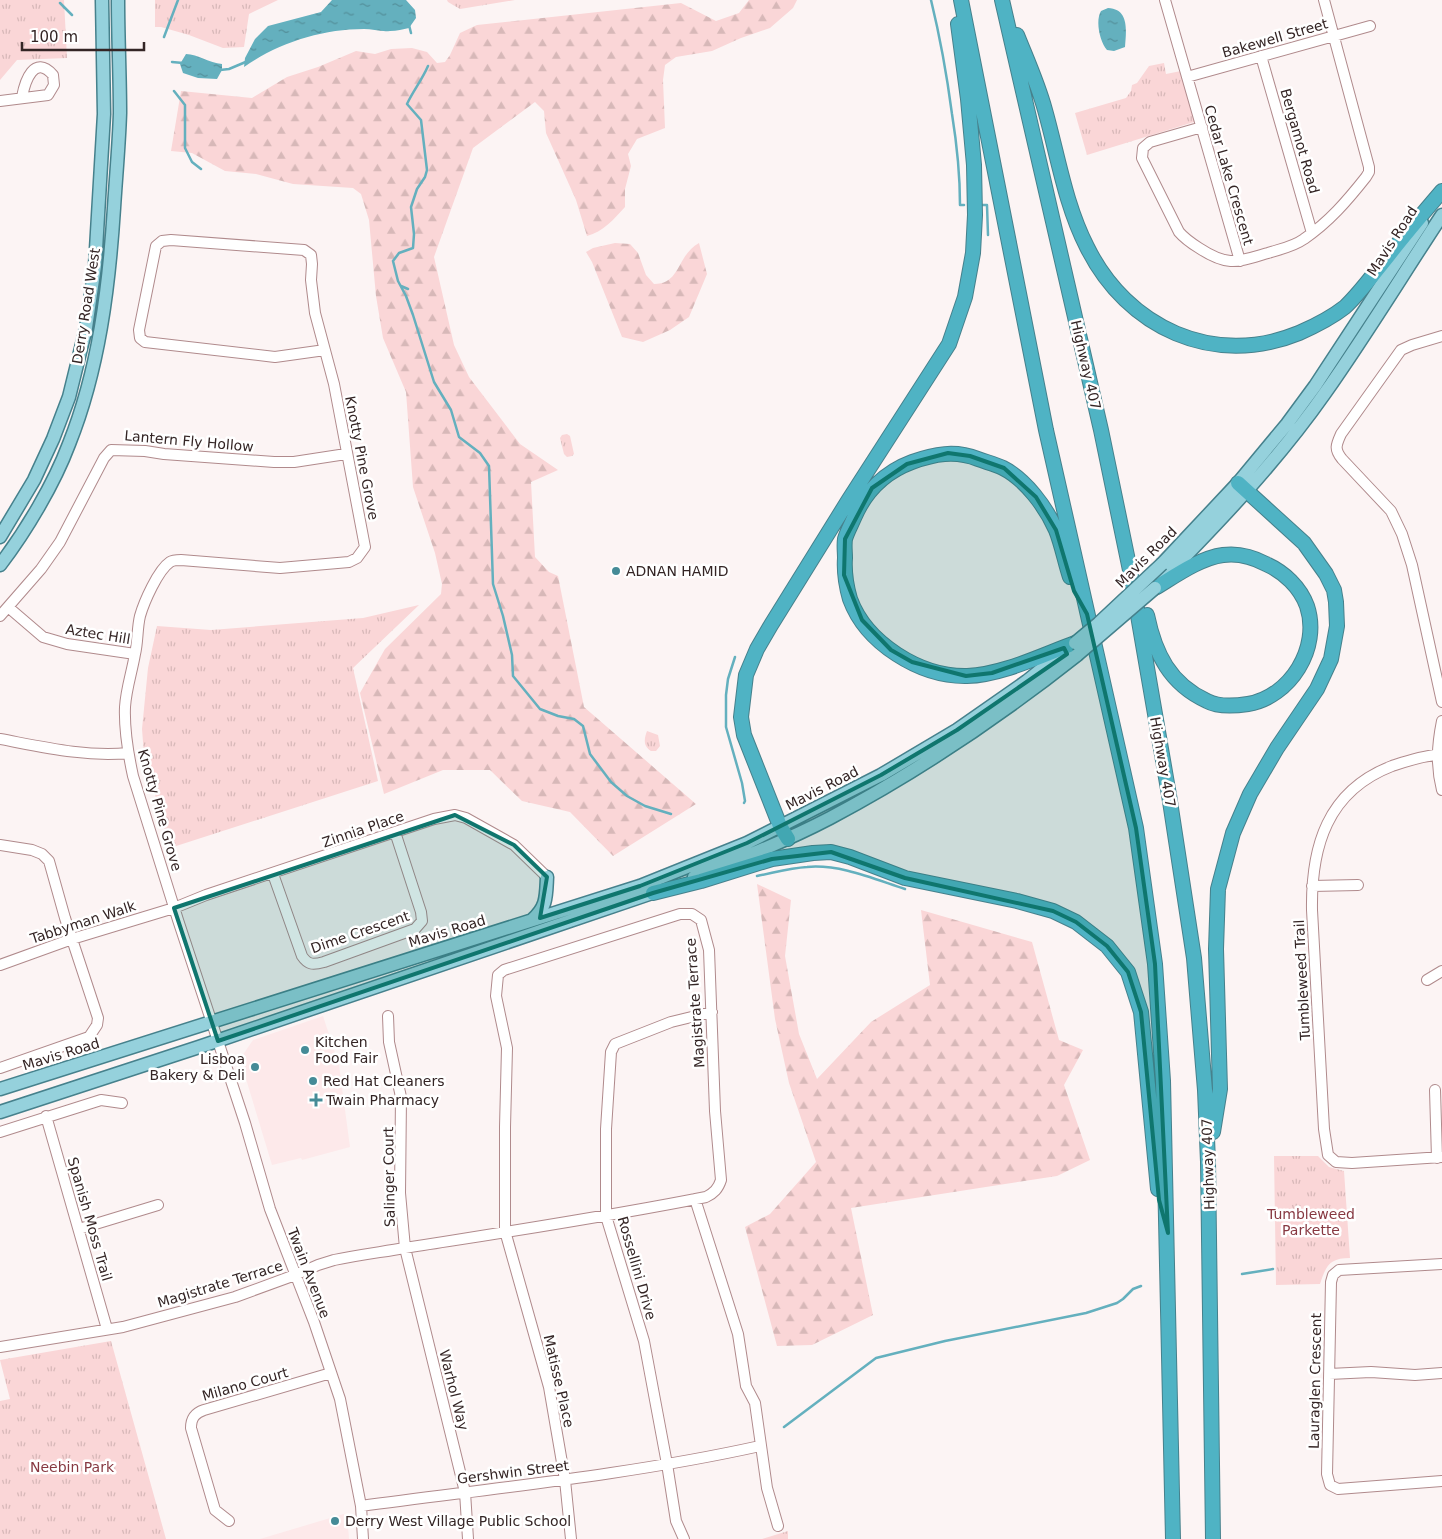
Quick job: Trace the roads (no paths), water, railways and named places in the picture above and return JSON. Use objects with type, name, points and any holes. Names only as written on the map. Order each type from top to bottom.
[{"type":"highway","points":[[960,0],[1046,430],[1086,614],[1136,828],[1155,964],[1163,1082],[1168,1233],[1173,1539]]},
{"type":"highway","points":[[788,838],[780,826],[744,735],[741,717],[746,675],[757,649],[771,625],[949,344],[965,297],[974,254],[975,215],[974,165],[968,99],[958,33],[960,0]]},
{"type":"highway","points":[[1003,0],[1044,108],[1072,212],[1087,248],[1105,278],[1119,295],[1134,309],[1170,332],[1203,343],[1246,346],[1282,340],[1320,324],[1345,306],[1442,191]]},
{"type":"highway","name":"Highway 407","points":[[1003,0],[1099,420],[1131,575],[1169,795],[1194,958],[1205,1090],[1208,1162],[1213,1539]]},
{"type":"highway","points":[[1076,649],[992,673],[966,676],[928,669],[912,662],[891,650],[876,637],[862,620],[851,600],[844,575],[845,539],[859,507],[872,488],[888,474],[907,464],[929,456],[948,453],[970,456],[1004,468],[1023,482],[1036,497],[1056,530],[1074,591],[1086,614]]},
{"type":"highway","points":[[1208,1162],[1220,1089],[1216,949],[1218,889],[1233,833],[1250,794],[1277,748],[1317,689],[1331,658],[1337,626],[1335,596],[1326,574],[1304,543],[1243,487]]},
{"type":"highway","points":[[1131,575],[1141,590],[1150,629],[1160,657],[1180,684],[1197,696],[1212,704],[1238,706],[1260,702],[1279,691],[1296,673],[1307,651],[1310,628],[1307,607],[1297,588],[1280,570],[1254,558],[1236,554],[1223,555],[1192,566],[1155,588]]},
{"type":"highway","points":[[645,892],[701,881],[772,860],[812,853],[831,852],[905,878],[1017,901],[1053,911],[1076,922],[1107,946],[1128,972],[1141,1012],[1159,1200],[1168,1233]]},
{"type":"main road","name":"Derry Road West","points":[[0,538],[34,480],[53,439],[68,397],[86,328],[95,266],[104,114],[102,0]]},
{"type":"main road","name":"Derry Road West","points":[[0,565],[13,548],[50,485],[69,445],[84,401],[99,337],[110,274],[119,123],[118,0]]},
{"type":"main road","name":"Mavis Road","points":[[0,1112],[218,1041],[754,854],[829,819],[887,786],[962,739],[1032,691],[1076,649],[1099,623],[1243,487],[1315,386],[1442,191]]},
{"type":"main road","name":"Mavis Road","points":[[0,1089],[531,921],[645,892],[881,775],[956,730],[1076,649],[1155,588],[1325,393],[1442,215]]},
{"type":"main road","points":[[531,921],[543,907],[546,900],[547,878]]},
{"type":"street","points":[[1166,1],[1177,0]]},
{"type":"street","name":"Cedar Lake Crescent","points":[[1166,1],[1240,261],[1291,246],[1312,233],[1337,212],[1369,172],[1324,0]]},
{"type":"street","name":"Bakewell Street","points":[[1187,78],[1370,26]]},
{"type":"street","name":"Bergamot Road","points":[[1261,56],[1312,233]]},
{"type":"street","points":[[0,101],[22,97]]},
{"type":"street","points":[[1202,128],[1150,142],[1143,148],[1142,158],[1179,232],[1185,239],[1215,258],[1229,262],[1240,261]]},
{"type":"street","name":"Knotty Pine Grove","points":[[212,1022],[174,908],[133,776],[128,753],[125,706],[140,617],[145,602],[163,568],[171,560],[280,568],[349,562],[357,558],[364,547],[334,384],[314,305],[311,255],[304,250],[171,240],[162,241],[156,246],[139,330],[140,338],[146,342],[275,357],[325,350]]},
{"type":"street","points":[[1442,336],[1401,350],[1341,434],[1336,446],[1337,452],[1342,459],[1391,511],[1402,534],[1439,666],[1442,702]]},
{"type":"street","name":"Lantern Fly Hollow","points":[[0,616],[41,569],[55,549],[104,458],[111,450],[146,451],[274,462],[294,462],[346,454]]},
{"type":"street","name":"Aztec Hill","points":[[8,607],[44,637],[67,644],[135,654]]},
{"type":"street","points":[[1442,721],[1437,755],[1442,790]]},
{"type":"street","points":[[0,739],[68,751],[104,755],[128,753]]},
{"type":"street","name":"Tumbleweed Trail","points":[[1437,755],[1408,760],[1376,773],[1346,795],[1331,816],[1320,841],[1312,874],[1312,886],[1324,1130],[1328,1155],[1336,1162],[1352,1163],[1440,1157]]},
{"type":"street","name":"Zinnia Place","points":[[174,908],[206,895],[440,817],[456,815],[514,845],[547,878]]},
{"type":"street","name":"Dime Crescent","points":[[273,874],[306,963],[324,962],[415,929],[422,922],[421,912],[395,832]]},
{"type":"street","points":[[0,845],[32,850],[42,854],[49,861],[98,1018],[97,1025],[89,1037],[0,1068]]},
{"type":"street","points":[[1312,886],[1358,886]]},
{"type":"street","name":"Tabbyman Walk","points":[[0,965],[72,939],[174,908]]},
{"type":"street","name":"Magistrate Terrace","points":[[0,1346],[123,1327],[217,1302],[334,1260],[606,1216],[706,1197],[717,1189],[721,1180],[715,1111],[709,950],[701,920],[692,914],[680,914],[536,959],[504,970],[498,975],[496,996],[507,1048],[505,1231]]},
{"type":"street","points":[[1427,980],[1442,971]]},
{"type":"street","name":"Rossellini Drive","points":[[684,1539],[676,1521],[644,1341],[606,1216],[606,1129],[613,1046],[671,1022],[712,1012]]},
{"type":"street","name":"Salinger Court","points":[[388,1016],[389,1042],[402,1097],[400,1193],[406,1248]]},
{"type":"street","name":"Twain Avenue","points":[[212,1022],[245,1123],[270,1209],[314,1322],[340,1399],[361,1506],[363,1539]]},
{"type":"street","points":[[1435,1090],[1440,1157]]},
{"type":"street","points":[[0,1132],[101,1100],[122,1103]]},
{"type":"street","name":"Spanish Moss Trail","points":[[46,1116],[108,1329]]},
{"type":"street","points":[[695,1199],[738,1334],[746,1386],[755,1404],[767,1488],[778,1526]]},
{"type":"street","points":[[79,1229],[158,1205]]},
{"type":"street","name":"Matisse Place","points":[[505,1231],[549,1388],[565,1480],[571,1539]]},
{"type":"street","name":"Warhol Way","points":[[406,1248],[465,1492],[468,1539]]},
{"type":"street","name":"Lauraglen Crescent","points":[[1442,1264],[1339,1270],[1333,1275],[1331,1282],[1328,1474],[1330,1485],[1338,1489],[1442,1481]]},
{"type":"street","points":[[1329,1374],[1371,1372],[1432,1375],[1442,1373]]},
{"type":"street","name":"Milano Court","points":[[230,1522],[215,1510],[192,1428],[191,1421],[194,1416],[204,1410],[331,1374]]},
{"type":"street","name":"Gershwin Street","points":[[361,1506],[565,1480],[667,1464],[760,1446]]},
{"type":"water","points":[[332,0],[406,0],[415,10],[416,18],[409,28],[387,31],[348,30],[301,39],[271,51],[244,67],[245,58],[255,39],[268,26],[321,12]]},
{"type":"water","points":[[1108,8],[1120,12],[1126,28],[1125,47],[1114,51],[1107,50],[1102,42],[1099,31],[1099,15],[1101,11]]},
{"type":"water","points":[[186,54],[222,64],[222,70],[217,79],[198,78],[183,73],[180,64]]},
{"type":"waterway","points":[[164,37],[178,0]]},
{"type":"waterway","points":[[931,0],[943,57],[954,126],[959,171],[960,205],[964,205]]},
{"type":"waterway","points":[[60,3],[72,15]]},
{"type":"waterway","points":[[409,25],[411,33]]},
{"type":"waterway","points":[[220,70],[229,69],[248,61]]},
{"type":"waterway","points":[[172,62],[183,63]]},
{"type":"waterway","points":[[428,66],[407,104],[421,120],[427,170],[417,189],[411,207],[414,234],[413,248],[399,253],[393,261],[398,281],[413,315],[434,382],[451,410],[459,437],[480,453],[489,466],[493,584],[512,655],[513,676],[540,709],[558,716],[574,719],[583,726],[590,754],[611,782],[627,796],[645,806],[671,814]]},
{"type":"waterway","points":[[174,91],[185,105],[185,148],[192,162],[201,169]]},
{"type":"waterway","points":[[982,205],[987,205],[988,235]]},
{"type":"waterway","points":[[401,286],[408,289]]},
{"type":"waterway","points":[[735,657],[728,679],[726,727],[742,783],[744,803]]},
{"type":"waterway","points":[[757,876],[788,869],[832,868],[857,873],[905,889]]},
{"type":"waterway","points":[[1242,1274],[1273,1269]]},
{"type":"waterway","points":[[784,1427],[876,1358],[945,1341],[1086,1313],[1117,1303],[1133,1289],[1141,1286]]},
{"type":"place","name":"ADNAN HAMID","points":[[616,571]]},
{"type":"place","name":"Kitchen Food Fair","points":[[305,1050]]},
{"type":"place","name":"Lisboa Bakery & Deli","points":[[255,1067]]},
{"type":"place","name":"Red Hat Cleaners","points":[[313,1081]]},
{"type":"place","name":"Twain Pharmacy","points":[[316,1100]]},
{"type":"place","name":"Derry West Village Public School","points":[[335,1521]]},
{"type":"park label","name":"Tumbleweed Parkette","points":[[1311,1222]]},
{"type":"park label","name":"Neebin Park","points":[[72,1467]]}]
